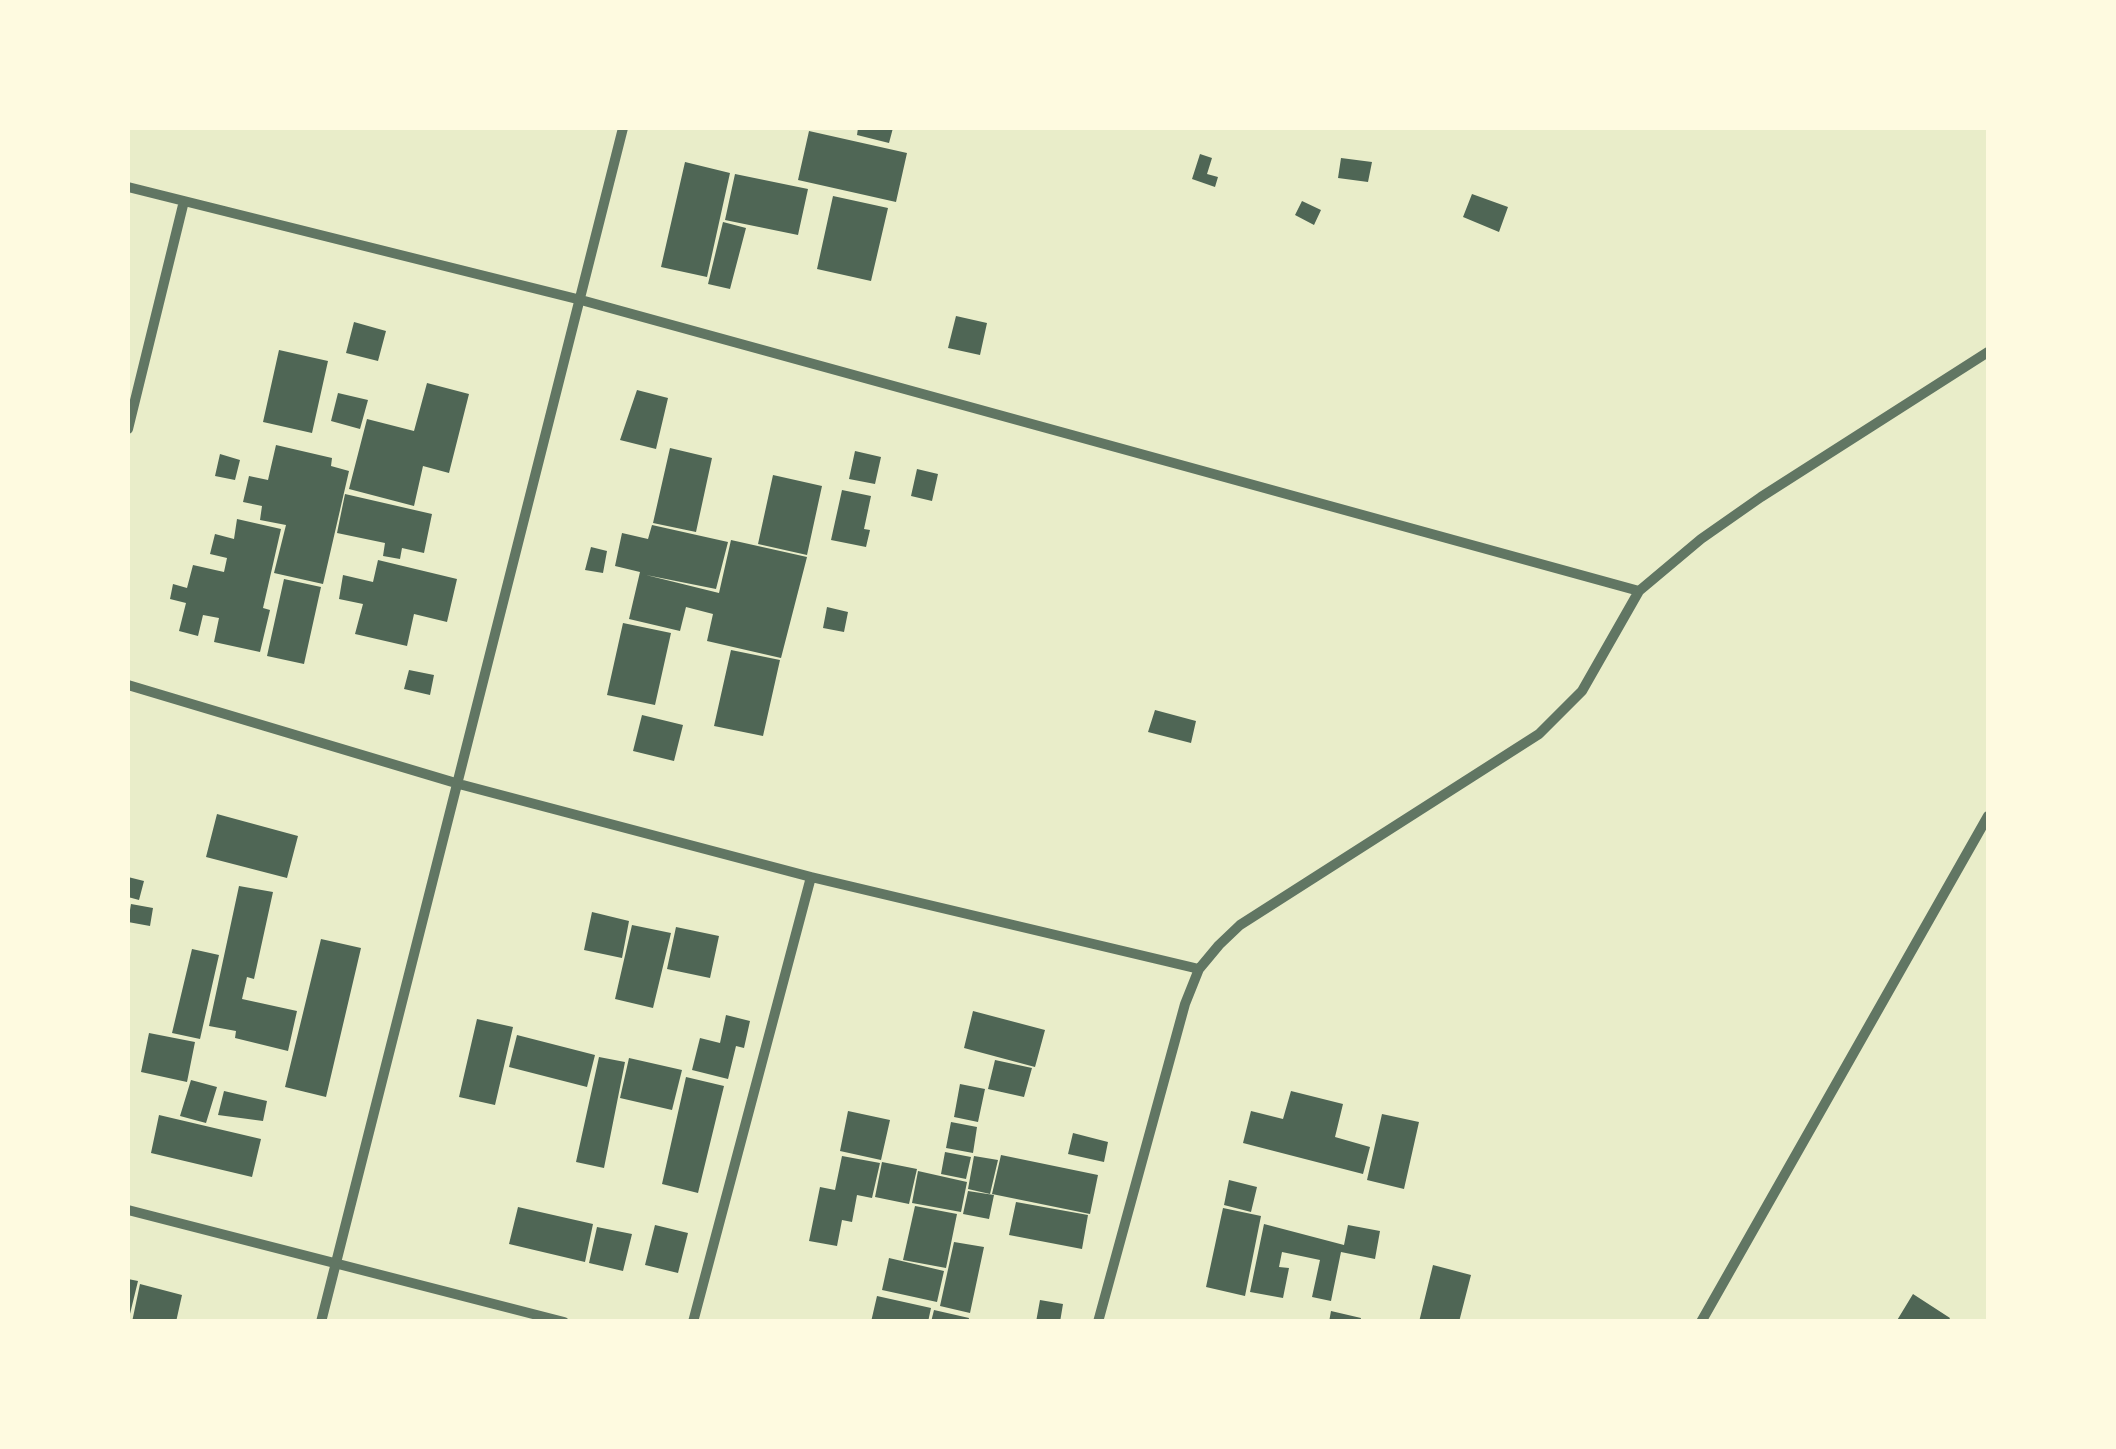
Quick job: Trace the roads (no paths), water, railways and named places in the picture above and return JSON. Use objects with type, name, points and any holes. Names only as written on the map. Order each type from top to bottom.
[{"type":"street","points":[[321,1322],[623,128]]},
{"type":"street","points":[[128,187],[581,300],[1640,591]]},
{"type":"street","points":[[128,429],[184,201]]},
{"type":"street","points":[[1098,1322],[1199,969],[1240,925],[1539,734],[1582,691],[1640,591],[1746,508],[1988,352]]},
{"type":"street","points":[[128,685],[459,784],[811,877],[1199,969]]},
{"type":"street","points":[[1701,1322],[1988,816]]},
{"type":"street","points":[[693,1322],[811,877]]},
{"type":"street","points":[[128,1210],[564,1322]]}]
